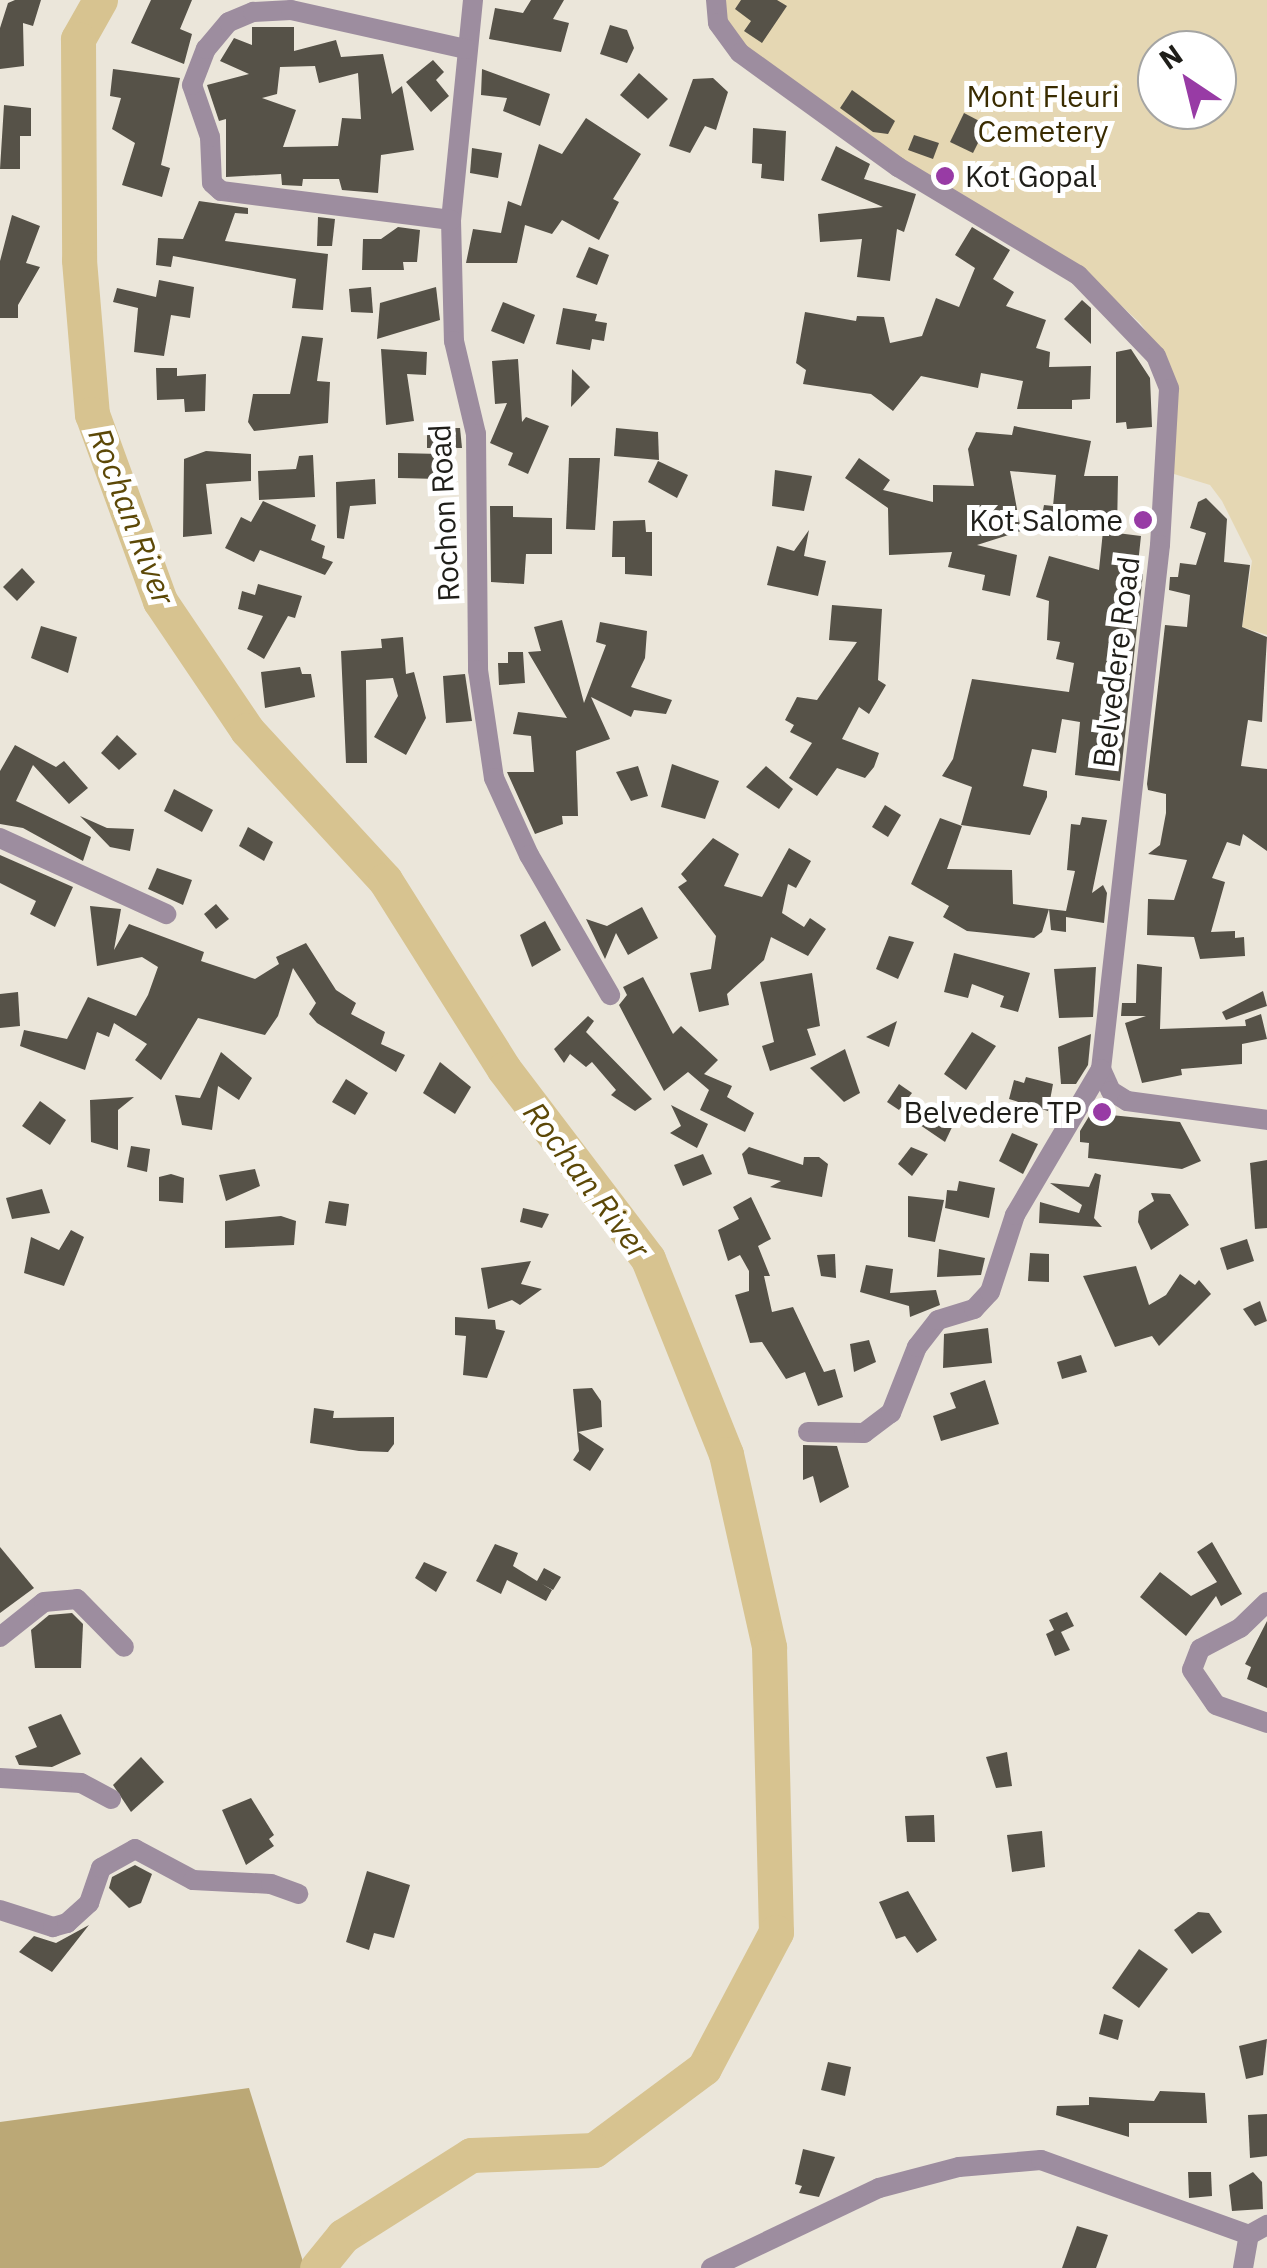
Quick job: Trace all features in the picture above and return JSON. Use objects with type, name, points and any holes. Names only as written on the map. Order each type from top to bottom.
[{"type":"street","name":"Rochon Road","points":[[473,0],[452,220],[454,341],[476,434],[478,670],[494,778],[529,855],[610,995]]},
{"type":"street","name":"Belvedere Road","points":[[716,0],[718,23],[740,53],[898,167],[1078,275],[1156,356],[1169,389],[1160,544],[1100,1069]]},
{"type":"street","points":[[452,220],[221,191],[212,182],[210,137],[192,84],[206,49],[229,22],[253,12],[291,10],[466,49]]},
{"type":"street","points":[[0,838],[166,914]]},
{"type":"street","points":[[1100,1069],[1111,1091],[1127,1102],[1267,1120]]},
{"type":"street","points":[[808,1432],[864,1433],[891,1413],[917,1347],[938,1320],[974,1309],[990,1292],[1014,1215],[1100,1069]]},
{"type":"street","points":[[0,1637],[44,1602],[77,1600],[124,1648]]},
{"type":"street","points":[[1267,1602],[1240,1628],[1200,1649],[1192,1670],[1216,1705],[1267,1723]]},
{"type":"street","points":[[0,1778],[81,1783],[111,1799]]},
{"type":"street","points":[[0,1910],[52,1926],[68,1923],[89,1903],[101,1868],[135,1849],[193,1880],[271,1884],[298,1894]]},
{"type":"street","points":[[711,2268],[880,2188],[958,2167],[1041,2160],[1258,2230],[1243,2268]]},
{"type":"green space","name":"Mont Fleuri Cemetery","points":[[719,0],[1267,0],[1267,635],[1242,627],[1252,561],[1222,501],[1210,485],[1174,474],[1161,352],[1140,323],[1083,270],[904,164],[732,40]]},
{"type":"shaded area","points":[[249,2088],[305,2268],[0,2268],[0,2122]]},
{"type":"building","points":[[41,0],[33,26],[23,23],[24,66],[0,69],[0,28],[8,3]]},
{"type":"building","points":[[151,0],[192,0],[180,29],[192,34],[184,64],[131,43]]},
{"type":"building","points":[[531,0],[564,0],[553,19],[569,23],[561,52],[489,39],[495,8],[523,13]]},
{"type":"building","points":[[741,0],[777,0],[787,6],[762,43],[744,31],[751,21],[735,9]]},
{"type":"building","points":[[610,25],[627,30],[634,48],[627,63],[600,54]]},
{"type":"building","points":[[252,27],[294,27],[294,51],[336,40],[341,57],[383,54],[392,94],[402,86],[414,150],[381,155],[378,193],[342,190],[339,179],[303,179],[302,186],[282,185],[281,174],[226,177],[226,119],[219,121],[207,85],[249,74],[220,61],[234,38],[252,45]],"holes":[[[315,66],[319,83],[358,73],[361,119],[342,118],[338,146],[283,147],[296,110],[262,98],[277,94],[280,67]]]},
{"type":"building","points":[[433,60],[444,72],[436,80],[449,96],[431,112],[406,82]]},
{"type":"building","points":[[113,69],[180,78],[161,165],[170,168],[162,197],[122,185],[135,143],[112,129],[121,98],[110,96]]},
{"type":"building","points":[[482,69],[550,94],[540,126],[503,111],[507,98],[481,95]]},
{"type":"building","points":[[639,73],[668,99],[648,119],[620,95]]},
{"type":"building","points":[[713,78],[728,92],[716,130],[705,126],[690,153],[669,146],[693,79]]},
{"type":"building","points":[[852,90],[895,121],[888,134],[873,132],[840,108]]},
{"type":"building","points":[[4,105],[31,108],[31,136],[20,136],[20,169],[0,169]]},
{"type":"building","points":[[964,113],[987,125],[973,153],[950,142]]},
{"type":"building","points":[[586,118],[641,154],[613,199],[619,202],[599,240],[562,220],[552,234],[525,225],[517,263],[466,263],[473,229],[501,233],[508,201],[521,206],[539,144],[562,154]]},
{"type":"building","points":[[753,128],[786,131],[784,181],[761,178],[762,164],[752,163]]},
{"type":"building","points":[[914,135],[939,143],[933,159],[908,150]]},
{"type":"building","points":[[836,146],[870,164],[864,179],[916,194],[904,232],[897,229],[890,281],[857,277],[862,239],[820,242],[818,214],[883,207],[821,180]]},
{"type":"building","points":[[472,148],[502,153],[498,178],[470,173]]},
{"type":"building","points":[[199,201],[248,208],[248,214],[235,213],[225,241],[328,254],[323,310],[292,308],[296,279],[173,256],[171,267],[156,265],[158,238],[183,239]]},
{"type":"building","points":[[12,215],[40,226],[26,263],[40,267],[18,305],[18,318],[0,318],[0,261]]},
{"type":"building","points":[[318,217],[335,219],[332,246],[317,246]]},
{"type":"building","points":[[398,227],[420,230],[417,262],[403,262],[404,270],[362,270],[363,239],[381,239]]},
{"type":"building","points":[[972,227],[1010,250],[993,279],[1014,292],[1006,306],[1046,320],[1036,348],[1050,352],[1049,367],[1091,366],[1090,399],[1072,400],[1072,409],[1017,409],[1023,381],[981,373],[978,388],[921,376],[893,411],[871,394],[803,384],[806,370],[796,363],[805,312],[856,321],[857,316],[884,317],[890,343],[922,336],[936,298],[959,307],[975,268],[955,255]]},
{"type":"building","points":[[589,247],[609,255],[597,285],[576,277]]},
{"type":"building","points":[[159,280],[194,287],[190,318],[171,315],[164,356],[134,352],[138,308],[113,302],[117,288],[156,297]]},
{"type":"building","points":[[371,287],[373,313],[351,312],[349,289]]},
{"type":"building","points":[[436,287],[440,320],[377,339],[380,303]]},
{"type":"building","points":[[1082,300],[1091,308],[1091,344],[1064,319]]},
{"type":"building","points":[[503,302],[535,315],[524,344],[491,331]]},
{"type":"building","points":[[563,308],[597,314],[595,321],[607,323],[604,341],[592,339],[590,350],[556,344]]},
{"type":"building","points":[[302,336],[323,338],[317,381],[330,382],[328,423],[254,431],[248,422],[253,394],[290,394]]},
{"type":"building","points":[[381,349],[427,352],[426,375],[407,374],[414,421],[386,425]]},
{"type":"building","points":[[1131,349],[1150,378],[1152,427],[1127,429],[1126,422],[1116,423],[1116,352]]},
{"type":"building","points":[[518,359],[522,422],[526,417],[549,426],[528,474],[508,465],[513,453],[490,443],[507,403],[495,404],[492,361]]},
{"type":"building","points":[[156,368],[177,368],[177,376],[206,374],[205,411],[185,412],[184,399],[157,400]]},
{"type":"building","points":[[572,369],[590,387],[571,407]]},
{"type":"building","points":[[1014,426],[1091,441],[1084,476],[1118,476],[1117,533],[1141,536],[1137,573],[1143,574],[1120,781],[1075,775],[1080,722],[1062,719],[1056,753],[1032,749],[1023,786],[1047,791],[1047,797],[1030,835],[961,825],[972,787],[942,776],[953,759],[972,679],[1069,692],[1074,663],[1056,659],[1060,642],[1047,640],[1049,601],[1036,597],[1049,556],[1099,570],[1103,531],[1059,524],[1060,519],[1040,526],[1044,505],[1053,506],[1056,475],[1010,471],[1021,531],[977,545],[1017,555],[1010,596],[982,590],[985,575],[948,567],[952,552],[889,555],[888,508],[845,478],[859,458],[890,480],[883,490],[933,502],[933,485],[974,486],[968,449],[976,432],[1012,435]]},
{"type":"building","points":[[427,428],[460,428],[462,448],[427,448]]},
{"type":"building","points":[[616,428],[658,432],[659,460],[614,456]]},
{"type":"building","points":[[206,451],[251,454],[251,481],[206,484],[212,534],[183,537],[184,459]]},
{"type":"building","points":[[398,453],[440,454],[439,479],[398,478]]},
{"type":"building","points":[[313,455],[315,497],[259,500],[258,471],[296,469],[299,456]]},
{"type":"building","points":[[569,458],[600,458],[595,530],[566,529]]},
{"type":"building","points":[[658,461],[688,475],[677,498],[648,482]]},
{"type":"building","points":[[775,470],[812,476],[804,511],[772,506]]},
{"type":"building","points":[[375,479],[376,504],[350,506],[344,539],[337,538],[336,482]]},
{"type":"building","points":[[1206,498],[1227,519],[1224,562],[1250,565],[1242,627],[1267,637],[1262,722],[1248,720],[1241,766],[1267,769],[1267,851],[1243,834],[1240,846],[1227,842],[1212,878],[1225,882],[1211,932],[1235,931],[1235,938],[1244,937],[1245,956],[1200,959],[1194,937],[1147,935],[1148,899],[1174,900],[1187,860],[1148,854],[1160,845],[1166,794],[1148,790],[1147,784],[1165,625],[1187,627],[1190,595],[1169,590],[1170,577],[1178,577],[1180,563],[1196,565],[1206,533],[1190,528],[1198,502]]},
{"type":"building","points":[[263,501],[316,525],[311,540],[325,546],[322,558],[333,562],[325,575],[260,550],[254,562],[225,548],[241,517],[251,522]]},
{"type":"building","points":[[490,506],[513,506],[513,517],[552,518],[552,554],[526,554],[524,584],[491,582]]},
{"type":"building","points":[[645,520],[646,532],[652,532],[652,576],[625,574],[625,557],[612,557],[613,521]]},
{"type":"building","points":[[809,530],[804,556],[826,561],[818,596],[767,585],[777,546],[794,551]]},
{"type":"building","points":[[22,568],[35,582],[17,601],[3,587]]},
{"type":"building","points":[[258,584],[302,596],[295,618],[288,616],[264,659],[247,649],[263,616],[238,609],[242,591],[255,595]]},
{"type":"building","points":[[832,605],[882,609],[878,680],[886,685],[869,714],[859,707],[842,739],[879,753],[874,767],[865,778],[837,768],[817,796],[789,778],[812,743],[790,732],[794,725],[785,720],[797,697],[817,700],[857,642],[829,640]]},
{"type":"building","points":[[562,620],[584,703],[606,645],[596,642],[600,622],[647,631],[645,658],[631,687],[672,700],[666,714],[634,710],[631,717],[591,697],[610,739],[576,751],[578,816],[562,816],[563,824],[535,834],[507,772],[534,772],[531,736],[513,734],[518,712],[567,718],[528,652],[541,651],[534,627]]},
{"type":"building","points":[[41,626],[77,637],[68,673],[31,658]]},
{"type":"building","points":[[403,637],[406,674],[414,672],[426,718],[406,755],[374,737],[398,696],[393,678],[366,680],[367,763],[346,763],[341,651],[382,648],[381,639]]},
{"type":"building","points":[[508,652],[523,652],[525,683],[499,685],[498,663],[508,663]]},
{"type":"building","points":[[300,667],[302,674],[311,674],[315,697],[265,708],[261,672]]},
{"type":"building","points":[[465,674],[472,721],[446,723],[443,676]]},
{"type":"building","points":[[117,735],[137,754],[119,770],[101,753]]},
{"type":"building","points":[[15,745],[56,767],[64,761],[88,788],[69,804],[33,765],[16,801],[91,837],[83,861],[23,828],[0,824],[0,771]]},
{"type":"building","points":[[672,764],[719,781],[705,819],[661,807]]},
{"type":"building","points":[[638,766],[648,796],[631,801],[616,772]]},
{"type":"building","points":[[766,766],[793,789],[779,809],[746,787]]},
{"type":"building","points":[[174,789],[213,810],[202,832],[164,811]]},
{"type":"building","points":[[885,805],[901,815],[888,837],[872,827]]},
{"type":"building","points":[[80,816],[107,828],[134,829],[130,851],[110,847]]},
{"type":"building","points":[[1082,817],[1107,820],[1092,893],[1103,885],[1107,893],[1104,923],[1066,917],[1066,932],[1051,930],[1049,909],[1066,911],[1075,871],[1067,870],[1071,824],[1080,825]]},
{"type":"building","points":[[940,818],[962,826],[947,869],[1012,870],[1013,904],[1049,909],[1042,932],[1034,938],[967,931],[943,917],[949,906],[911,884]]},
{"type":"building","points":[[248,827],[273,842],[264,861],[239,846]]},
{"type":"building","points":[[713,838],[739,854],[724,886],[762,897],[789,848],[811,861],[796,888],[788,884],[782,913],[804,927],[810,918],[826,929],[808,956],[771,937],[764,960],[727,994],[729,1005],[699,1012],[690,973],[711,969],[716,936],[678,887],[687,881],[681,874]]},
{"type":"building","points":[[0,855],[73,887],[55,927],[30,914],[36,901],[0,883]]},
{"type":"building","points":[[157,868],[192,880],[183,905],[148,889]]},
{"type":"building","points":[[216,904],[229,919],[216,929],[204,914]]},
{"type":"building","points":[[90,906],[121,909],[114,950],[129,924],[204,952],[201,961],[255,979],[279,964],[276,957],[306,943],[336,990],[356,1003],[351,1014],[385,1032],[381,1044],[405,1055],[396,1072],[317,1023],[309,1014],[316,1003],[293,968],[278,1016],[265,1035],[198,1018],[161,1080],[135,1060],[147,1044],[114,1023],[109,1037],[97,1032],[85,1070],[20,1046],[24,1030],[67,1039],[88,997],[136,1016],[148,995],[158,967],[142,957],[97,966]]},
{"type":"building","points":[[642,907],[658,938],[628,955],[616,933],[605,959],[586,919],[607,926]]},
{"type":"building","points":[[545,921],[561,950],[532,967],[520,935]]},
{"type":"building","points":[[889,936],[914,942],[898,979],[876,969]]},
{"type":"building","points":[[954,953],[1030,973],[1018,1012],[1000,1007],[1004,996],[972,984],[968,998],[944,992]]},
{"type":"building","points":[[1137,964],[1162,967],[1160,1029],[1246,1026],[1245,1020],[1261,1014],[1267,1039],[1242,1044],[1242,1064],[1181,1069],[1182,1075],[1142,1083],[1125,1023],[1146,1016],[1121,1016],[1122,1003],[1136,1003]]},
{"type":"building","points":[[1096,967],[1093,1017],[1059,1018],[1054,969]]},
{"type":"building","points":[[812,973],[820,1026],[807,1029],[816,1055],[770,1071],[762,1046],[774,1042],[760,982]]},
{"type":"building","points":[[643,977],[673,1034],[681,1026],[718,1060],[704,1074],[732,1086],[727,1097],[754,1113],[745,1132],[700,1110],[709,1090],[688,1072],[664,1091],[619,1005],[627,995],[623,987]]},
{"type":"building","points":[[1263,991],[1267,1006],[1226,1020],[1222,1012]]},
{"type":"building","points":[[18,992],[20,1026],[0,1028],[0,994]]},
{"type":"building","points":[[588,1016],[594,1021],[586,1032],[652,1099],[635,1111],[611,1095],[616,1090],[592,1062],[586,1067],[570,1054],[564,1063],[554,1049]]},
{"type":"building","points":[[897,1021],[889,1047],[866,1037]]},
{"type":"building","points":[[972,1032],[996,1046],[966,1090],[944,1074]]},
{"type":"building","points":[[1091,1034],[1088,1065],[1076,1084],[1061,1084],[1058,1047]]},
{"type":"building","points":[[845,1049],[860,1093],[844,1102],[810,1068]]},
{"type":"building","points":[[221,1052],[252,1078],[239,1100],[218,1086],[212,1130],[182,1125],[175,1095],[200,1098]]},
{"type":"building","points":[[440,1062],[471,1087],[455,1114],[423,1093]]},
{"type":"building","points":[[1026,1077],[1053,1084],[1048,1111],[1009,1099],[1014,1080],[1024,1083]]},
{"type":"building","points":[[346,1079],[368,1093],[355,1115],[332,1102]]},
{"type":"building","points":[[899,1084],[912,1093],[899,1110],[887,1102]]},
{"type":"building","points":[[134,1097],[118,1110],[118,1150],[91,1142],[90,1100]]},
{"type":"building","points":[[40,1101],[66,1120],[50,1145],[22,1126]]},
{"type":"building","points":[[671,1105],[708,1124],[697,1148],[670,1133],[681,1126]]},
{"type":"building","points":[[924,1105],[954,1123],[945,1142],[920,1125]]},
{"type":"building","points":[[1091,1113],[1180,1122],[1201,1161],[1182,1169],[1088,1158],[1089,1143],[1080,1142],[1080,1131]]},
{"type":"building","points":[[1012,1133],[1038,1144],[1023,1174],[999,1161]]},
{"type":"building","points":[[131,1146],[150,1149],[147,1172],[127,1167]]},
{"type":"building","points":[[749,1147],[803,1165],[804,1157],[819,1157],[828,1164],[822,1197],[770,1187],[781,1181],[748,1174],[742,1154]]},
{"type":"building","points":[[911,1147],[928,1154],[912,1176],[898,1164]]},
{"type":"building","points":[[703,1154],[712,1174],[683,1186],[674,1165]]},
{"type":"building","points":[[1267,1160],[1267,1228],[1255,1229],[1250,1163]]},
{"type":"building","points":[[255,1169],[260,1186],[226,1201],[219,1175]]},
{"type":"building","points":[[1095,1173],[1101,1175],[1094,1218],[1102,1227],[1039,1223],[1040,1202],[1079,1213],[1082,1205],[1050,1183],[1089,1187]]},
{"type":"building","points":[[171,1174],[184,1178],[183,1203],[159,1201],[159,1177]]},
{"type":"building","points":[[959,1181],[995,1188],[989,1218],[945,1208],[947,1190],[957,1191]]},
{"type":"building","points":[[42,1189],[50,1213],[12,1219],[6,1198]]},
{"type":"building","points":[[1151,1193],[1170,1194],[1189,1225],[1151,1250],[1138,1222],[1139,1211],[1154,1201]]},
{"type":"building","points":[[908,1196],[944,1200],[935,1242],[908,1237]]},
{"type":"building","points":[[751,1197],[771,1239],[758,1246],[770,1276],[764,1276],[772,1312],[793,1307],[824,1372],[835,1369],[843,1397],[818,1406],[805,1372],[786,1379],[762,1342],[750,1343],[735,1295],[749,1291],[749,1271],[740,1255],[728,1261],[718,1230],[739,1219],[733,1207]]},
{"type":"building","points":[[329,1201],[349,1204],[346,1226],[325,1223]]},
{"type":"building","points":[[523,1208],[549,1214],[542,1228],[520,1222]]},
{"type":"building","points":[[281,1216],[296,1221],[294,1245],[225,1248],[225,1221]]},
{"type":"building","points":[[71,1230],[84,1237],[64,1286],[24,1273],[31,1237],[59,1250]]},
{"type":"building","points":[[1247,1239],[1254,1261],[1227,1270],[1220,1248]]},
{"type":"building","points":[[939,1249],[985,1258],[981,1275],[937,1277]]},
{"type":"building","points":[[1030,1253],[1049,1254],[1049,1282],[1028,1281]]},
{"type":"building","points":[[835,1254],[836,1278],[821,1276],[817,1255]]},
{"type":"building","points":[[531,1261],[521,1284],[542,1289],[520,1305],[512,1300],[488,1309],[481,1268]]},
{"type":"building","points":[[866,1265],[893,1269],[890,1293],[936,1290],[940,1305],[910,1317],[909,1306],[860,1292]]},
{"type":"building","points":[[1136,1266],[1149,1305],[1166,1295],[1180,1274],[1195,1285],[1199,1280],[1211,1294],[1159,1346],[1152,1336],[1115,1347],[1083,1276]]},
{"type":"building","points":[[1260,1301],[1267,1321],[1255,1326],[1243,1309]]},
{"type":"building","points":[[455,1317],[495,1320],[496,1329],[505,1331],[487,1378],[463,1375],[466,1336],[455,1335]]},
{"type":"building","points":[[988,1328],[992,1363],[943,1368],[944,1334]]},
{"type":"building","points":[[869,1340],[876,1362],[854,1372],[850,1344]]},
{"type":"building","points":[[1081,1355],[1087,1372],[1062,1379],[1057,1362]]},
{"type":"building","points":[[985,1380],[999,1424],[941,1441],[933,1416],[956,1408],[950,1393]]},
{"type":"building","points":[[592,1388],[601,1401],[602,1427],[578,1432],[604,1449],[590,1471],[573,1460],[579,1451],[573,1389]]},
{"type":"building","points":[[314,1408],[334,1411],[333,1418],[394,1417],[394,1444],[388,1452],[310,1443]]},
{"type":"building","points":[[803,1445],[837,1446],[849,1487],[820,1503],[813,1476],[803,1480]]},
{"type":"building","points":[[1212,1542],[1242,1594],[1221,1606],[1216,1596],[1186,1636],[1140,1597],[1160,1572],[1191,1596],[1217,1582],[1197,1552]]},
{"type":"building","points":[[495,1544],[518,1553],[513,1566],[537,1581],[544,1568],[561,1577],[553,1590],[542,1584],[552,1590],[546,1601],[507,1580],[501,1594],[476,1581]]},
{"type":"building","points":[[0,1547],[34,1588],[0,1613]]},
{"type":"building","points":[[424,1562],[447,1572],[436,1592],[415,1578]]},
{"type":"building","points":[[1067,1612],[1074,1626],[1061,1632],[1070,1650],[1055,1656],[1046,1634],[1054,1630],[1049,1620]]},
{"type":"building","points":[[72,1613],[83,1624],[81,1668],[35,1668],[31,1630],[49,1615]]},
{"type":"building","points":[[1267,1621],[1267,1688],[1247,1679],[1251,1667],[1245,1664]]},
{"type":"building","points":[[61,1714],[81,1754],[52,1767],[19,1765],[15,1756],[37,1747],[28,1727]]},
{"type":"building","points":[[1007,1752],[1012,1786],[996,1788],[986,1757]]},
{"type":"building","points":[[141,1757],[164,1782],[131,1812],[113,1785]]},
{"type":"building","points":[[251,1798],[274,1835],[269,1839],[274,1846],[246,1865],[222,1810]]},
{"type":"building","points":[[934,1815],[935,1842],[907,1842],[905,1816]]},
{"type":"building","points":[[1042,1831],[1045,1867],[1012,1872],[1007,1835]]},
{"type":"building","points":[[135,1865],[152,1874],[141,1903],[129,1908],[109,1888],[112,1877]]},
{"type":"building","points":[[367,1871],[410,1885],[394,1938],[374,1933],[369,1950],[346,1942]]},
{"type":"building","points":[[908,1891],[937,1940],[917,1953],[905,1936],[896,1939],[879,1902]]},
{"type":"building","points":[[1198,1912],[1209,1913],[1222,1932],[1192,1954],[1174,1930]]},
{"type":"building","points":[[89,1925],[52,1972],[19,1952],[34,1936],[56,1943]]},
{"type":"building","points":[[1139,1949],[1168,1969],[1139,2008],[1112,1988]]},
{"type":"building","points":[[1104,2014],[1123,2020],[1118,2040],[1099,2034]]},
{"type":"building","points":[[1267,2039],[1263,2075],[1246,2079],[1239,2046]]},
{"type":"building","points":[[828,2062],[851,2067],[845,2096],[821,2090]]},
{"type":"building","points":[[1160,2091],[1205,2093],[1207,2123],[1129,2123],[1129,2137],[1056,2115],[1057,2106],[1089,2105],[1089,2097],[1154,2101]]},
{"type":"building","points":[[1267,2114],[1267,2156],[1250,2158],[1248,2115]]},
{"type":"building","points":[[803,2149],[835,2157],[819,2197],[799,2193],[802,2186],[795,2184]]},
{"type":"building","points":[[1188,2172],[1211,2172],[1212,2196],[1189,2198]]},
{"type":"building","points":[[1253,2172],[1262,2182],[1263,2209],[1232,2211],[1229,2185]]},
{"type":"building","points":[[1077,2226],[1108,2235],[1096,2268],[1062,2268]]},
{"type":"waterway","name":"Rochan River","points":[[100,0],[78,39],[79,260],[92,414],[160,601],[247,730],[385,880],[504,1069],[648,1259],[726,1454],[769,1647],[776,1932],[704,2068],[594,2150],[471,2155],[343,2236],[317,2268]]},
{"type":"place","name":"Kot Gopal","points":[[945,176]]},
{"type":"place","name":"Kot Salome","points":[[1143,520]]},
{"type":"place","name":"Belvedere TP","points":[[1102,1112]]}]
